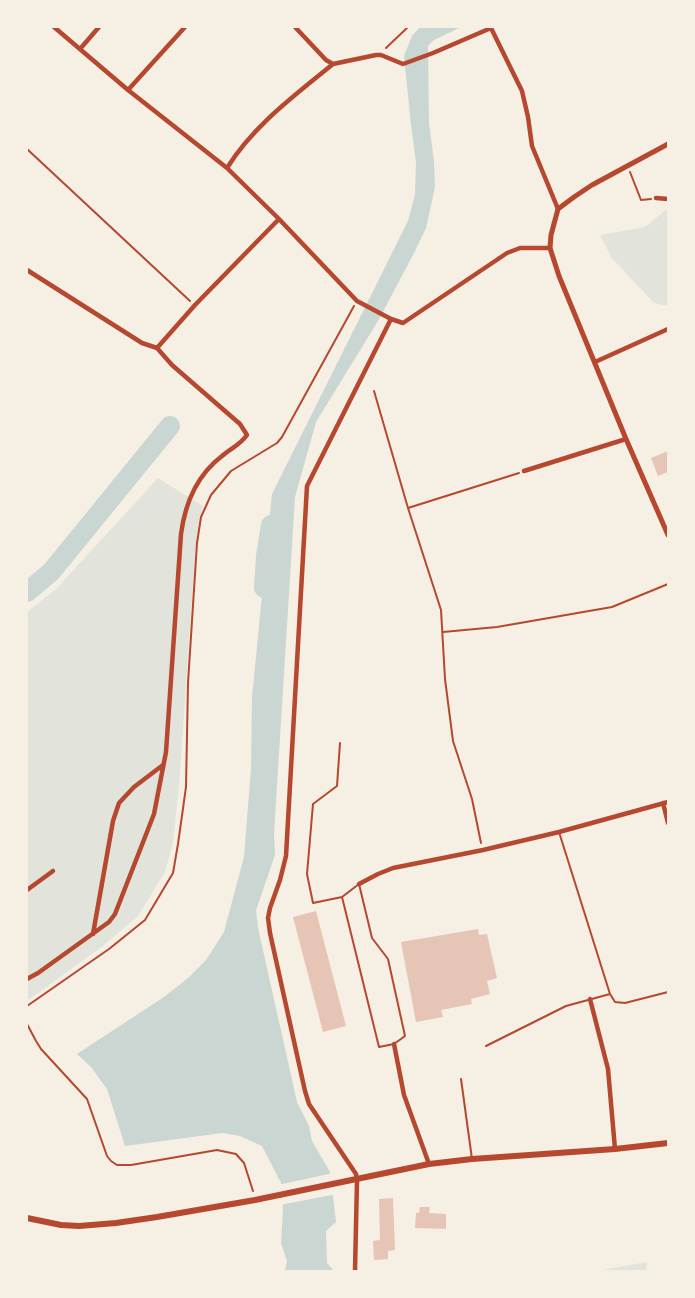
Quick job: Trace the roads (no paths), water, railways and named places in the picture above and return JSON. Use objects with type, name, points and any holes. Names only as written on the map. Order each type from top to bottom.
[{"type":"main road","points":[[27,1218],[61,1225],[106,1224],[257,1199],[429,1164],[668,1143]]},
{"type":"street","points":[[54,27],[128,90],[227,168],[359,302],[388,318],[403,323],[507,253],[520,248],[550,248]]},
{"type":"street","points":[[80,49],[99,27]]},
{"type":"street","points":[[128,90],[185,27]]},
{"type":"street","points":[[295,27],[326,60],[333,64]]},
{"type":"street","points":[[227,168],[236,154],[267,119],[333,64],[376,55],[403,64],[492,28],[522,91],[532,146],[558,210]]},
{"type":"street","points":[[668,144],[574,197],[558,210],[550,236],[550,248],[559,276],[668,535]]},
{"type":"street","points":[[656,198],[668,199]]},
{"type":"street","points":[[157,348],[195,305],[279,219]]},
{"type":"street","points":[[27,270],[142,343],[157,348],[172,365],[240,424],[247,435],[241,443],[210,466],[187,504],[183,520],[166,752],[154,814],[115,914],[109,922],[27,980]]},
{"type":"street","points":[[355,1271],[357,1180],[354,1170],[309,1104],[300,1072],[268,918],[286,856],[307,486],[388,318]]},
{"type":"street","points":[[595,362],[668,329]]},
{"type":"street","points":[[524,471],[626,439]]},
{"type":"street","points":[[93,934],[113,821],[119,803],[134,787],[163,765]]},
{"type":"street","points":[[359,884],[393,868],[559,832],[666,802],[668,823]]},
{"type":"street","points":[[27,890],[53,871]]},
{"type":"street","points":[[590,999],[609,1069],[615,1149]]},
{"type":"street","points":[[394,1044],[404,1095],[429,1164]]},
{"type":"lane","points":[[340,743],[337,786],[313,804],[307,874],[313,903],[342,897],[359,884],[372,938],[388,959],[405,1036],[394,1044],[379,1047],[342,897]]},
{"type":"lane","points":[[559,832],[610,994],[615,1002],[625,1003],[668,992]]},
{"type":"lane","points":[[486,1046],[566,1006],[610,994]]},
{"type":"lane","points":[[461,1079],[472,1159]]},
{"type":"waterway","points":[[27,592],[51,572],[170,426]]},
{"type":"waterway","points":[[264,588],[271,525]]}]
